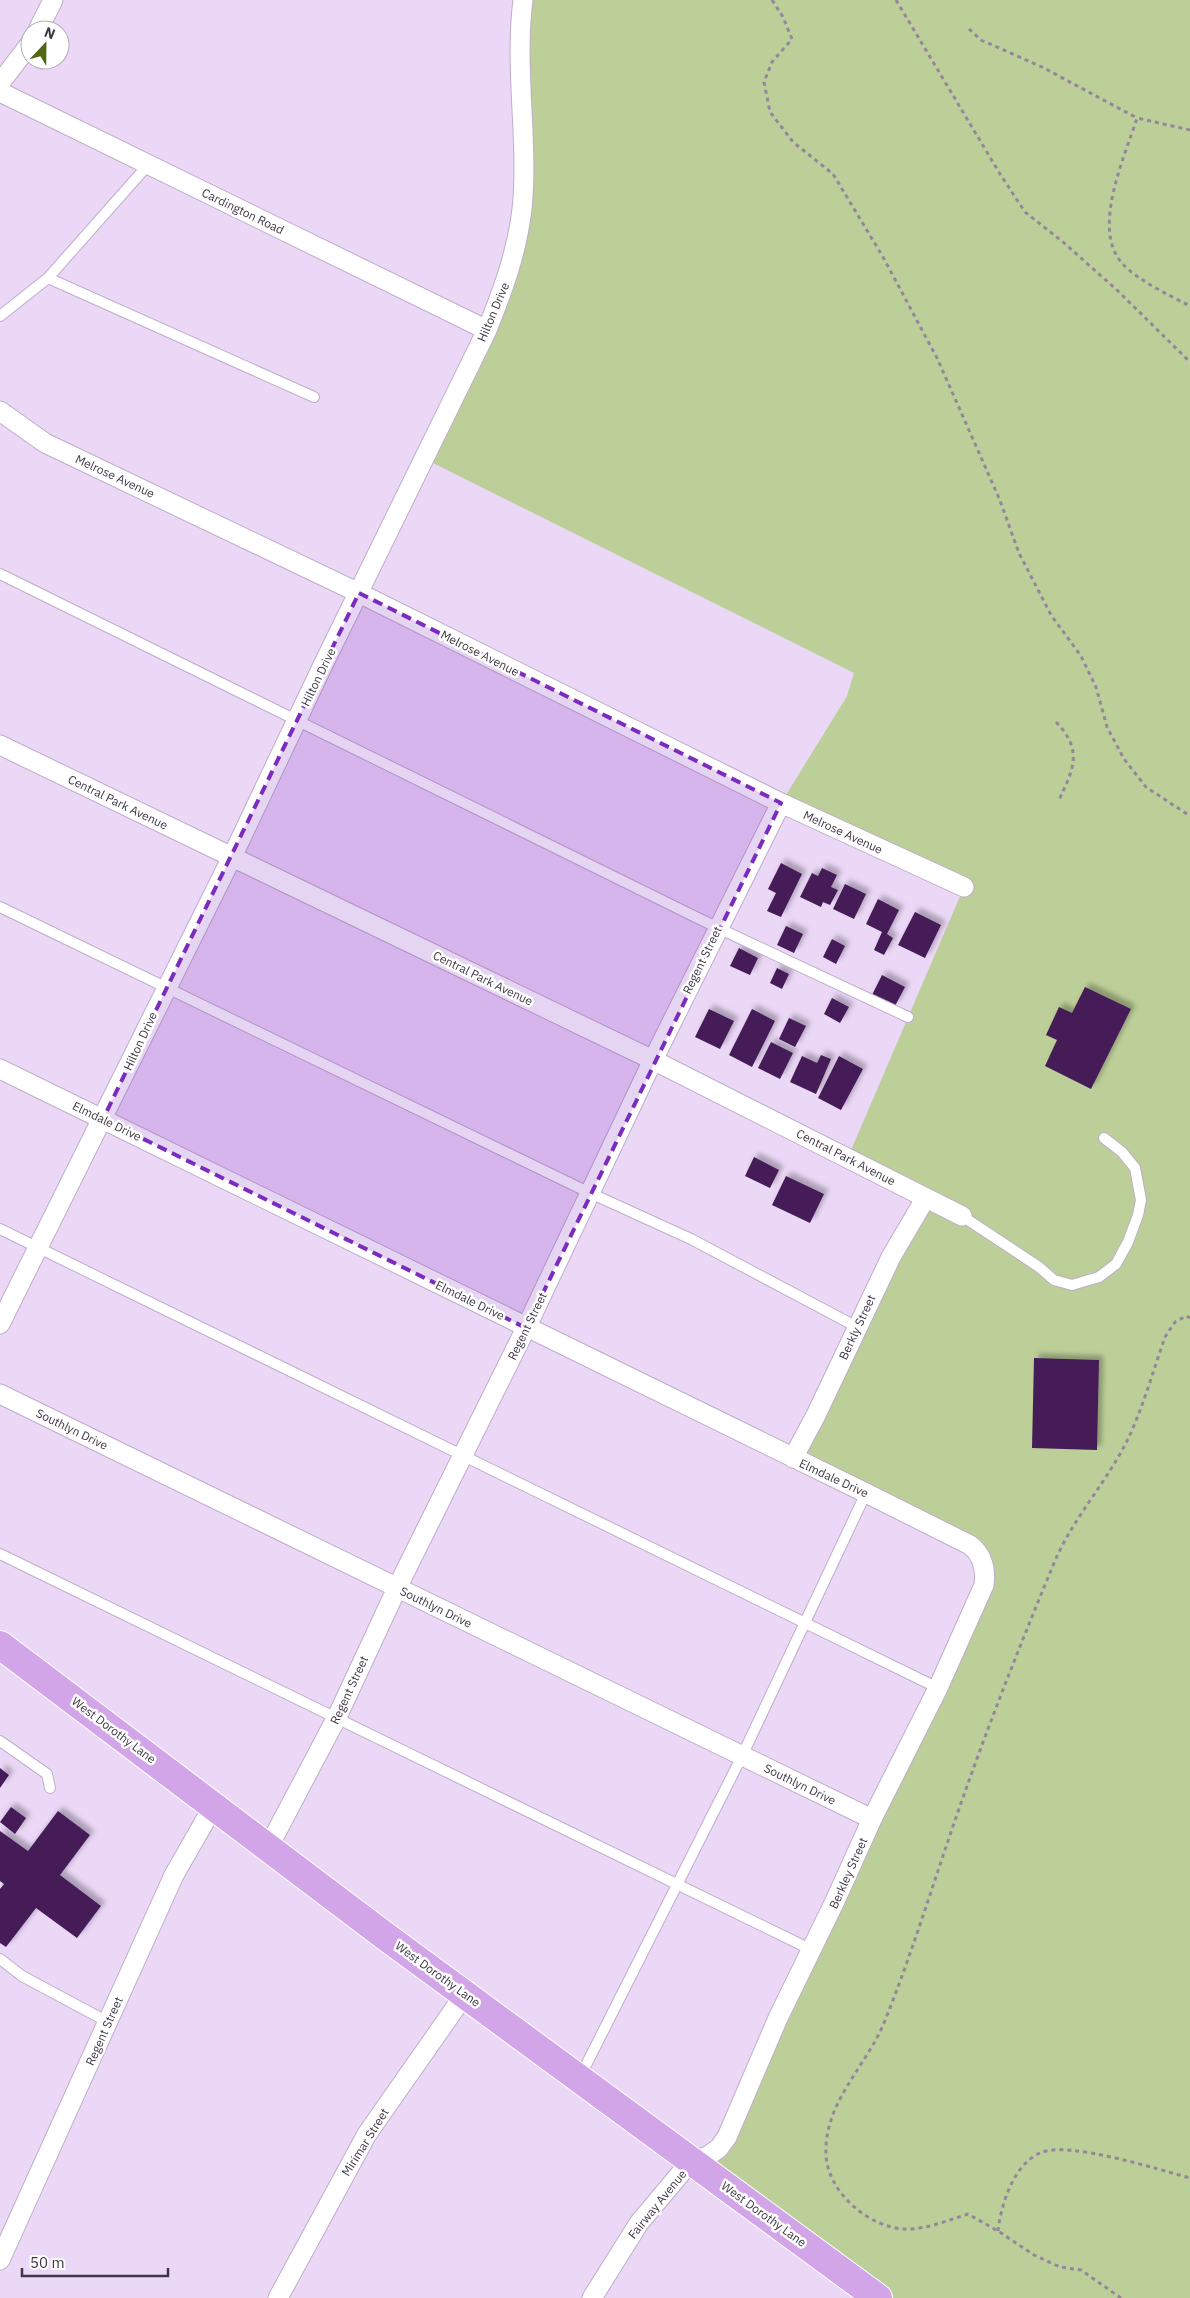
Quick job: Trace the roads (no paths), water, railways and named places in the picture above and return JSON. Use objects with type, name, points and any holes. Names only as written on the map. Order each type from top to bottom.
[{"type":"main road","name":"West Dorothy Lane","points":[[0,1645],[270,1846],[464,1994],[878,2298]]},
{"type":"street","points":[[43,20],[53,0]]},
{"type":"street","name":"Hilton Drive","points":[[0,1324],[37,1247],[104,1119],[166,987],[232,857],[296,721],[487,330],[507,282],[516,246],[522,209],[524,172],[519,77],[523,0]]},
{"type":"street","points":[[0,83],[20,57]]},
{"type":"street","name":"Cardington Road","points":[[0,92],[487,330]]},
{"type":"street","name":"Melrose Avenue","points":[[0,411],[45,443],[359,593],[781,803],[964,887]]},
{"type":"street","name":"Central Park Avenue","points":[[0,745],[653,1060],[962,1216]]},
{"type":"street","name":"Regent Street","points":[[270,1846],[337,1717],[397,1588],[526,1328],[653,1060],[781,803]]},
{"type":"street","name":"Elmdale Drive","points":[[0,1069],[970,1545],[982,1558],[985,1568]]},
{"type":"street","name":"Berkly Street","points":[[793,1458],[816,1415],[856,1327],[891,1257],[925,1199]]},
{"type":"street","name":"Southlyn Drive","points":[[0,1394],[872,1819]]},
{"type":"street","name":"Berkley Street","points":[[692,2162],[708,2156],[727,2137],[778,2018],[812,1950],[872,1819],[938,1688],[984,1585],[985,1568]]},
{"type":"street","name":"Regent Street","points":[[0,2260],[174,1875],[214,1805]]},
{"type":"street","name":"Mirimar Street","points":[[278,2298],[367,2134],[464,1994]]},
{"type":"street","name":"Fairway Avenue","points":[[592,2298],[639,2224],[692,2162]]},
{"type":"lane","points":[[0,316],[48,278],[148,165]]},
{"type":"lane","points":[[48,278],[314,397]]},
{"type":"lane","points":[[0,574],[718,928],[908,1017]]},
{"type":"lane","points":[[0,907],[590,1193],[691,1239],[856,1327]]},
{"type":"lane","points":[[962,1216],[1039,1267],[1054,1280],[1072,1285],[1099,1277],[1116,1264],[1132,1233],[1141,1200],[1135,1168],[1122,1152],[1104,1138]]},
{"type":"lane","points":[[0,1230],[938,1688]]},
{"type":"lane","points":[[580,2078],[742,1756],[866,1493]]},
{"type":"lane","points":[[0,1554],[812,1950]]},
{"type":"lane","points":[[0,1741],[47,1774],[50,1788]]},
{"type":"lane","points":[[0,1960],[22,1976],[108,2022]]}]
